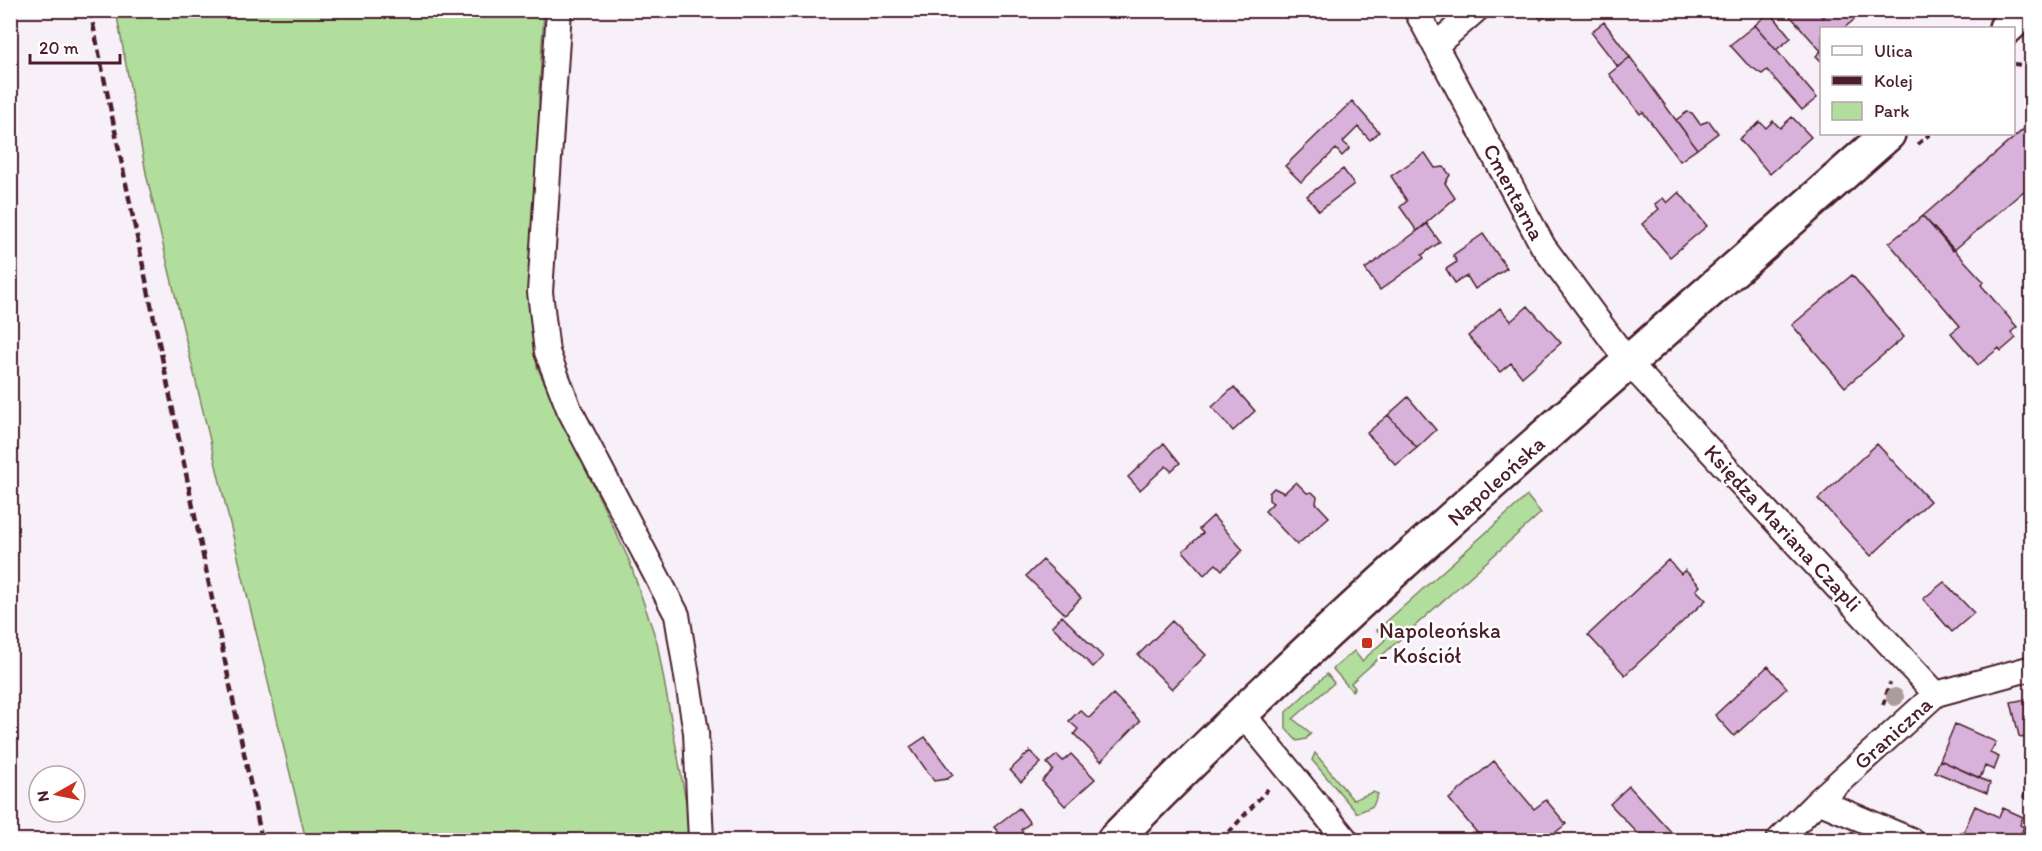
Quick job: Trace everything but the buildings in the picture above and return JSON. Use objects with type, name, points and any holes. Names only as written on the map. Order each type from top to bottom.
[{"type":"street","points":[[559,10],[540,292],[547,352],[568,409],[677,615],[696,732],[701,840]]},
{"type":"street","name":"Cmentarna","points":[[1416,10],[1543,246],[1629,363]]},
{"type":"street","points":[[1436,45],[1476,10]]},
{"type":"street","points":[[2007,27],[2026,10]]},
{"type":"street","name":"Napoleońska","points":[[1114,840],[1241,712],[1887,135]]},
{"type":"street","name":"Księdza Mariana Czapli","points":[[1629,363],[1936,694]]},
{"type":"street","name":"Graniczna","points":[[1779,840],[1818,801],[1936,694],[2031,668]]},
{"type":"street","points":[[1241,712],[1346,840]]},
{"type":"street","points":[[1818,801],[1911,840]]},
{"type":"path","points":[[2015,64],[2031,66]]},
{"type":"path","points":[[1879,716],[1894,673]]},
{"type":"path","points":[[1222,840],[1264,796],[1271,783]]},
{"type":"green space","points":[[116,11],[544,11],[539,95],[537,367],[629,560],[657,642],[693,840],[306,840],[147,178]]},
{"type":"green space","points":[[1527,496],[1541,513],[1351,683],[1355,688],[1352,691],[1333,669],[1354,651],[1362,661],[1385,640],[1377,630]]},
{"type":"green space","points":[[1327,674],[1334,683],[1293,719],[1311,733],[1306,739],[1297,741],[1286,729],[1286,712]]},
{"type":"green space","points":[[1315,753],[1353,800],[1373,792],[1378,794],[1373,806],[1357,813],[1312,760]]},
{"type":"railway","points":[[90,10],[262,840]]},
{"type":"place","name":"Napoleońska - Kościół","points":[[1367,643]]}]
